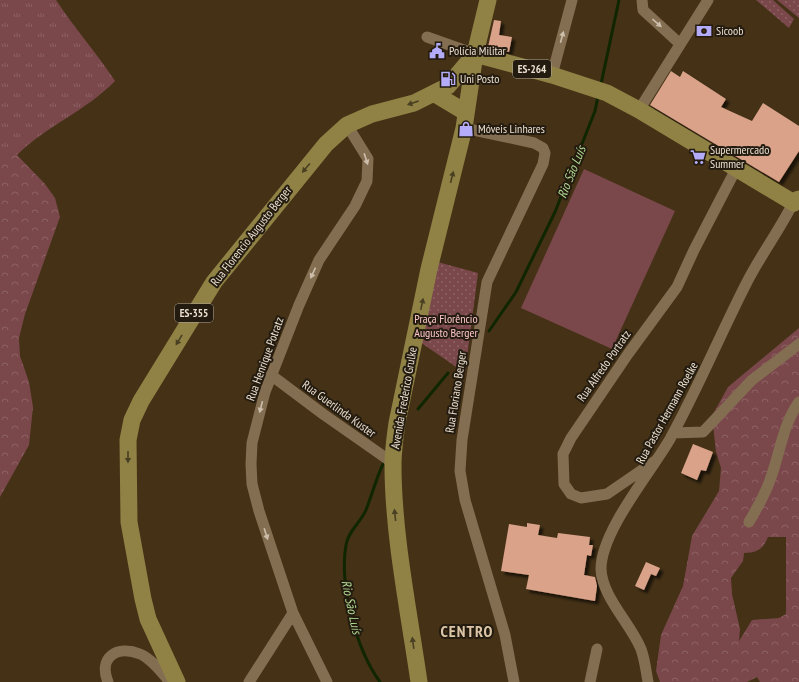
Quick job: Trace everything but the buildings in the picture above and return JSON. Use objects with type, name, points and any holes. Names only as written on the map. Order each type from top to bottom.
[{"type":"main road","name":"Avenida Frederico Grulke","points":[[419,682],[395,513],[393,463],[396,423],[464,120],[475,54],[488,0]]},
{"type":"main road","name":"ES-264","points":[[475,54],[552,75],[607,93],[736,169],[797,198]]},
{"type":"main road","name":"Rua Florencio Augusto Berger","points":[[177,682],[148,619],[130,528],[128,440],[132,420],[151,385],[214,282],[326,144],[347,125],[372,114],[414,103],[435,94],[448,86],[475,54]]},
{"type":"main road","points":[[435,94],[464,120]]},
{"type":"street","points":[[552,75],[572,0]]},
{"type":"street","points":[[642,0],[643,10],[679,43]]},
{"type":"street","points":[[638,110],[679,43],[708,0]]},
{"type":"street","points":[[427,37],[475,54]]},
{"type":"street","name":"Rua Floriano Berger","points":[[464,120],[534,143],[544,148],[545,153],[543,164],[487,282],[462,440],[460,471],[465,500],[505,635],[514,682]]},
{"type":"street","name":"Rua Henrique Potratz","points":[[327,682],[293,612],[259,511],[252,484],[252,443],[265,392],[318,260],[355,206],[367,181],[368,159],[347,125]]},
{"type":"street","name":"Rua Alfredo Portratz","points":[[659,459],[643,468],[607,494],[581,498],[571,494],[564,484],[563,454],[571,438],[628,354],[677,287],[694,250],[736,169]]},
{"type":"street","name":"Rua Pastor Hermann Roelke","points":[[648,682],[641,649],[604,586],[601,568],[609,535],[659,459],[702,378],[746,282],[797,198]]},
{"type":"street","points":[[673,432],[704,432],[752,380],[799,344]]},
{"type":"street","name":"Rua Guerlinda Kuster","points":[[271,376],[393,463]]},
{"type":"street","points":[[749,522],[760,504],[771,480],[781,440],[788,421],[799,402]]},
{"type":"street","points":[[249,682],[293,612]]},
{"type":"street","points":[[590,682],[597,649]]},
{"type":"street","points":[[108,682],[104,671],[104,664],[110,656],[124,651],[147,657],[170,682]]},
{"type":"green space","points":[[0,0],[56,0],[115,81],[104,92],[40,135],[17,155],[0,154]]},
{"type":"green space","points":[[756,0],[773,0],[794,19],[789,28]]},
{"type":"green space","points":[[777,0],[799,0],[799,18]]},
{"type":"green space","points":[[0,154],[17,155],[45,184],[55,198],[60,217],[25,314],[19,338],[20,356],[29,382],[33,407],[29,445],[0,497]]},
{"type":"green space","points":[[584,169],[675,211],[612,349],[521,308]]},
{"type":"green space","name":"Praça Florêncio Augusto Berger","points":[[434,261],[478,273],[465,373],[417,340]]},
{"type":"green space","points":[[799,328],[799,682],[760,682],[757,677],[747,682],[660,682],[656,671],[661,635],[683,586],[692,536],[719,491],[721,468],[716,452],[712,416],[728,387]],"holes":[[[768,537],[786,537],[786,614],[779,618],[752,620],[739,641],[740,629],[732,594],[731,578],[743,561],[744,553],[759,550],[764,545]]]},
{"type":"waterway","name":"Rio São Luís","points":[[601,84],[619,0]]},
{"type":"waterway","name":"Rio São Luís","points":[[489,331],[516,292],[555,212],[595,111],[598,96]]},
{"type":"waterway","name":"Rio São Luís","points":[[418,409],[448,373]]},
{"type":"waterway","name":"Rio São Luís","points":[[380,682],[371,668],[357,635],[351,616],[347,597],[344,561],[349,535],[366,510],[383,464]]},
{"type":"place","name":"Sicoob","points":[[704,31]]},
{"type":"place","name":"Polícia Militar","points":[[437,51]]},
{"type":"place","name":"Uni Posto","points":[[448,79]]},
{"type":"place","name":"Móveis Linhares","points":[[466,129]]},
{"type":"place","name":"Supermercado Summer","points":[[698,157]]},
{"type":"district","name":"CENTRO","points":[[467,631]]}]
